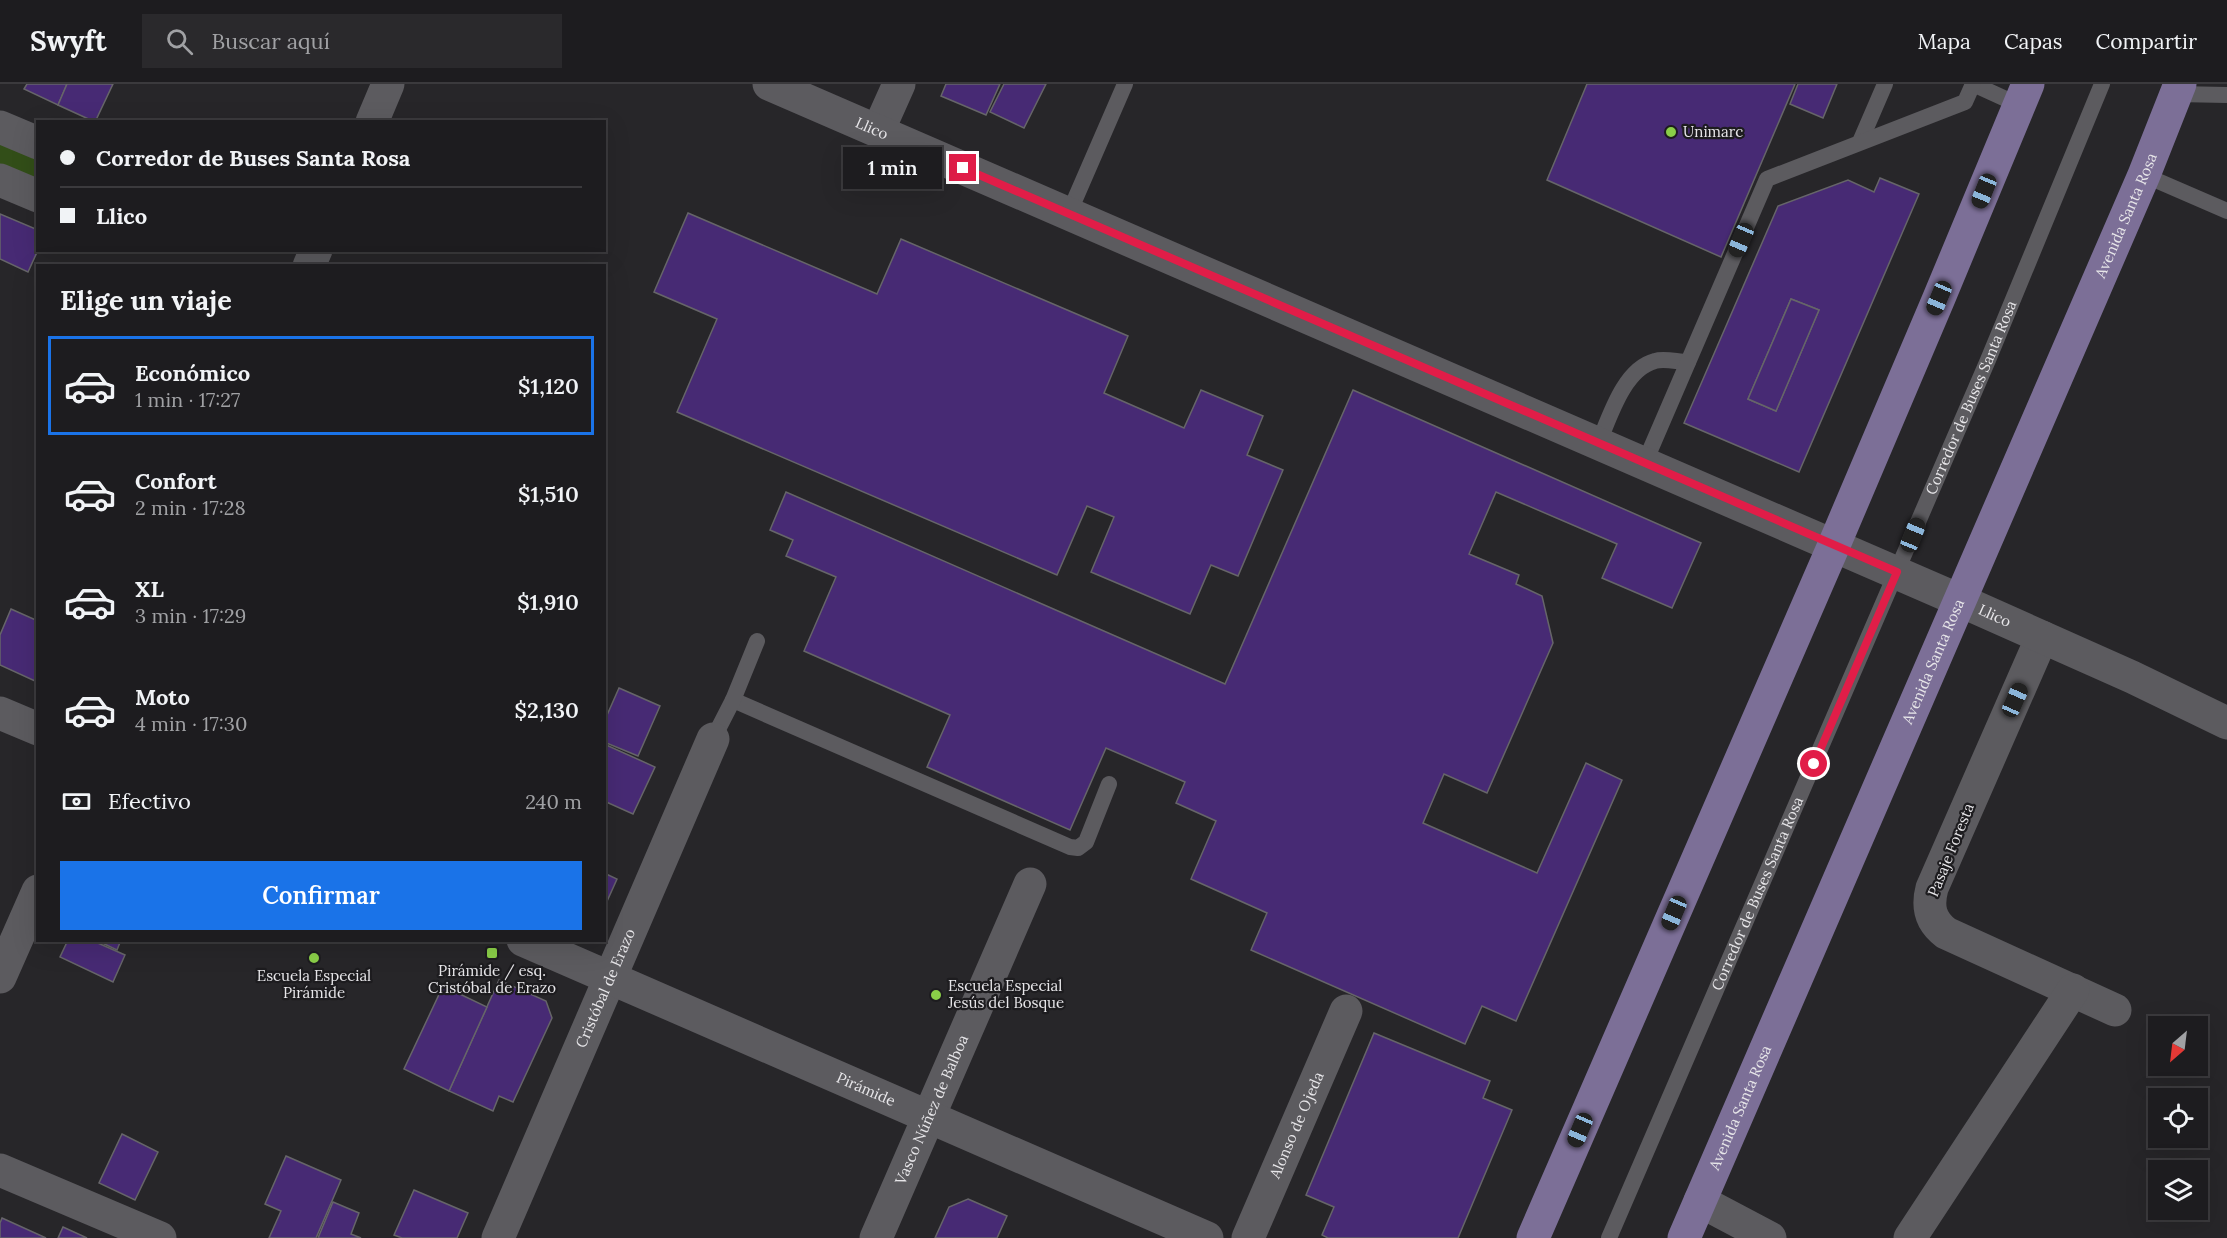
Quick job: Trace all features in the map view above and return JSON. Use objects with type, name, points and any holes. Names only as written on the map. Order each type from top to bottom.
[{"type":"main road","name":"Avenida Santa Rosa","points":[[1684,1238],[2144,175],[2178,89]]},
{"type":"main road","points":[[1533,1238],[1834,545],[2023,94]]},
{"type":"street","points":[[373,120],[388,84]]},
{"type":"street","name":"Llico","points":[[769,84],[1897,572],[2227,723]]},
{"type":"street","points":[[878,131],[899,84]]},
{"type":"street","points":[[0,127],[36,142]]},
{"type":"street","points":[[0,180],[36,195]]},
{"type":"street","name":"Pasaje Foresta","points":[[2042,637],[1932,888],[1929,900],[1930,911],[1938,927],[1946,933],[2115,1010]]},
{"type":"street","points":[[0,713],[36,728]]},
{"type":"street","name":"Cristóbal de Erazo","points":[[498,1238],[713,739]]},
{"type":"street","name":"Vasco Núñez de Balboa","points":[[876,1238],[1030,884]]},
{"type":"street","points":[[0,977],[36,896]]},
{"type":"street","name":"Pirámide","points":[[528,942],[1207,1238]]},
{"type":"street","points":[[1910,1238],[2073,990]]},
{"type":"street","name":"Alonso de Ojeda","points":[[1248,1238],[1346,1011]]},
{"type":"street","points":[[0,1170],[160,1238]]},
{"type":"street","points":[[1700,1202],[1770,1238]]},
{"type":"lane","points":[[1069,213],[1125,84]]},
{"type":"lane","points":[[1860,142],[1885,84]]},
{"type":"lane","points":[[1645,462],[1767,179],[1965,102],[1973,84],[2023,94]]},
{"type":"lane","name":"Corredor de Buses Santa Rosa","points":[[1610,1238],[1988,360],[2102,84]]},
{"type":"lane","points":[[2178,89],[2227,95]]},
{"type":"lane","points":[[2144,175],[2227,211]]},
{"type":"lane","points":[[1599,442],[1632,374],[1655,361],[1688,362]]},
{"type":"lane","points":[[713,739],[733,700],[757,641]]},
{"type":"lane","points":[[733,700],[1070,847],[1078,848],[1086,842],[1109,784]]},
{"type":"green space","points":[[0,139],[36,155],[36,183],[0,166]]},
{"type":"building","points":[[27,84],[67,84],[58,105],[24,89]]},
{"type":"building","points":[[67,84],[113,84],[96,120],[91,120],[58,105]]},
{"type":"building","points":[[946,84],[1000,84],[986,115],[941,96]]},
{"type":"building","points":[[1004,84],[1046,84],[1024,128],[990,112]]},
{"type":"building","name":"Unimarc","points":[[1587,84],[1795,84],[1721,257],[1547,180]]},
{"type":"building","points":[[1798,84],[1837,84],[1823,118],[1790,104]]},
{"type":"building","points":[[1880,178],[1919,194],[1799,472],[1684,423],[1778,206],[1848,180],[1874,192]],"holes":[[[1791,299],[1819,310],[1776,411],[1748,399]]]},
{"type":"building","points":[[688,213],[877,294],[901,239],[1128,336],[1104,393],[1184,428],[1201,390],[1263,416],[1247,455],[1283,470],[1238,576],[1211,565],[1190,614],[1091,572],[1114,517],[1087,506],[1057,575],[677,412],[717,319],[654,292]]},
{"type":"building","points":[[0,214],[36,229],[37,252],[28,272],[0,259]]},
{"type":"building","points":[[1791,299],[1819,310],[1776,411],[1748,399]]},
{"type":"building","points":[[1353,390],[1701,543],[1672,608],[1602,578],[1617,544],[1496,492],[1469,554],[1519,575],[1516,584],[1542,596],[1553,643],[1487,793],[1444,774],[1423,823],[1537,873],[1586,763],[1622,780],[1516,1021],[1482,1006],[1465,1044],[1251,950],[1267,913],[1191,879],[1216,821],[1176,803],[1185,782],[1106,748],[1070,830],[927,767],[950,715],[804,651],[836,577],[786,556],[793,540],[770,530],[786,492],[1225,684]]},
{"type":"building","points":[[11,609],[36,620],[35,681],[0,665],[0,635]]},
{"type":"building","points":[[619,688],[660,706],[638,756],[606,743],[606,717]]},
{"type":"building","points":[[606,745],[655,767],[633,814],[606,802]]},
{"type":"building","points":[[606,874],[617,879],[606,904]]},
{"type":"building","points":[[67,942],[96,942],[125,955],[113,982],[60,957]]},
{"type":"building","points":[[100,942],[120,942],[117,950]]},
{"type":"building","points":[[499,980],[546,1001],[552,1018],[513,1102],[499,1096],[493,1111],[449,1091]]},
{"type":"building","points":[[443,986],[487,1007],[449,1091],[404,1069]]},
{"type":"building","points":[[1374,1033],[1490,1081],[1483,1098],[1512,1110],[1458,1238],[1328,1238],[1322,1235],[1334,1207],[1306,1195]]},
{"type":"building","points":[[122,1134],[158,1152],[135,1200],[99,1183]]},
{"type":"building","points":[[286,1156],[341,1180],[316,1238],[269,1238],[281,1211],[265,1204]]},
{"type":"building","points":[[414,1190],[468,1213],[457,1238],[402,1238],[394,1235]]},
{"type":"building","points":[[968,1199],[1007,1216],[997,1238],[935,1238],[949,1207]]},
{"type":"building","points":[[333,1202],[359,1213],[351,1234],[361,1238],[318,1238]]},
{"type":"building","points":[[2,1218],[46,1238],[0,1238]]},
{"type":"building","points":[[63,1227],[87,1238],[58,1238]]},
{"type":"place","name":"Unimarc","points":[[1671,132]]},
{"type":"place","name":"Pirámide / esq. Cristóbal de Erazo","points":[[492,953]]},
{"type":"place","name":"Escuela Especial Pirámide","points":[[314,958]]},
{"type":"place","name":"Escuela Especial Jesús del Bosque","points":[[936,995]]},
{"type":"route","points":[[963,168],[1897,572],[1814,764]]}]
